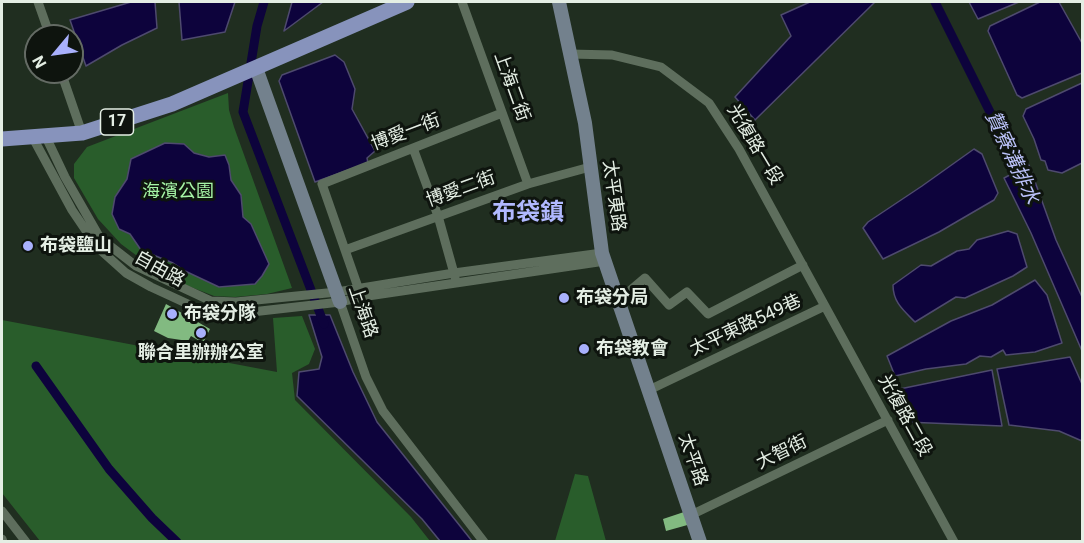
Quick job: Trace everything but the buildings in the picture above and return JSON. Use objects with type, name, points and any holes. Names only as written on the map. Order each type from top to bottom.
[{"type":"main road","name":"17","points":[[2,140],[81,133],[172,104],[407,2]]},
{"type":"main road","name":"太平東路","points":[[559,2],[585,123],[604,257],[649,390]]},
{"type":"main road","name":"上海路","points":[[256,68],[333,297]]},
{"type":"main road","name":"太平路","points":[[649,390],[700,542]]},
{"type":"street","points":[[38,2],[46,24]]},
{"type":"street","name":"上海二街","points":[[462,2],[528,183]]},
{"type":"street","name":"光復路一段","points":[[570,54],[612,55],[661,67],[709,103],[739,148],[825,306]]},
{"type":"street","points":[[65,84],[81,133]]},
{"type":"street","name":"博愛一街","points":[[346,254],[322,184],[502,113]]},
{"type":"street","name":"自由路","points":[[39,137],[100,238],[136,266],[211,301],[236,302],[297,296],[333,297]]},
{"type":"street","name":"自由路","points":[[39,137],[72,210],[98,248],[126,273],[151,287],[203,311],[243,313],[300,307],[333,297]]},
{"type":"street","points":[[413,148],[438,216],[455,278]]},
{"type":"street","name":"博愛二街","points":[[346,254],[438,216],[528,183],[590,167]]},
{"type":"street","points":[[346,254],[360,292]]},
{"type":"street","points":[[333,297],[604,257]]},
{"type":"street","points":[[619,300],[645,278],[669,305],[687,292],[708,314],[803,265]]},
{"type":"street","name":"上海路","points":[[333,297],[366,377],[383,411],[484,542]]},
{"type":"street","name":"太平東路549巷","points":[[649,390],[825,306]]},
{"type":"street","name":"光復路二段","points":[[825,306],[954,542]]},
{"type":"street","name":"大智街","points":[[691,515],[888,420]]},
{"type":"street","points":[[2,511],[26,542]]},
{"type":"green space","name":"海濱公園","points":[[228,93],[229,110],[234,127],[292,288],[267,294],[214,296],[178,282],[152,267],[121,244],[98,219],[74,178],[74,164],[87,147]]},
{"type":"green space","points":[[302,316],[315,349],[309,364],[292,373],[295,400],[411,517],[430,541],[40,541],[2,493],[2,320],[277,372],[273,318]]},
{"type":"green space","points":[[575,474],[588,476],[606,541],[555,541]]},
{"type":"shaded area","points":[[131,2],[155,2],[157,28],[86,66],[84,24],[71,24],[70,20]]},
{"type":"shaded area","points":[[179,2],[235,2],[225,32],[182,40]]},
{"type":"shaded area","points":[[292,2],[323,2],[284,31]]},
{"type":"shaded area","points":[[810,2],[875,2],[755,120],[735,97],[791,36],[781,15]]},
{"type":"shaded area","points":[[969,2],[1019,2],[978,19]]},
{"type":"shaded area","points":[[1040,2],[1059,2],[1082,43],[1082,73],[1022,98],[1017,95],[988,31],[990,26]]},
{"type":"shaded area","points":[[335,55],[344,62],[355,89],[352,109],[375,151],[367,158],[368,163],[315,182],[279,81],[282,75]]},
{"type":"shaded area","points":[[1082,83],[1082,163],[1062,173],[1048,170],[1045,161],[1041,160],[1023,116],[1026,109]]},
{"type":"shaded area","points":[[165,143],[184,144],[194,153],[209,157],[225,155],[231,180],[241,195],[243,217],[251,224],[269,264],[255,284],[219,287],[173,263],[141,250],[130,234],[119,229],[112,214],[115,197],[127,179],[131,159]]},
{"type":"shaded area","points":[[974,149],[982,154],[998,193],[994,200],[939,232],[883,259],[863,228],[868,222]]},
{"type":"shaded area","points":[[1029,165],[1056,240],[1082,297],[1082,351],[1031,233],[1004,178]]},
{"type":"shaded area","points":[[1008,231],[1017,234],[1027,267],[965,298],[956,297],[915,322],[906,314],[895,296],[893,285],[921,265],[931,266],[957,251],[969,249],[977,240]]},
{"type":"shaded area","points":[[1035,280],[1047,295],[1062,343],[1035,352],[1006,355],[1003,350],[991,357],[980,356],[966,364],[895,376],[887,356],[951,321],[992,305]]},
{"type":"shaded area","points":[[309,315],[330,315],[353,372],[377,422],[472,541],[440,541],[422,519],[297,396],[299,372],[319,369],[322,357]]},
{"type":"shaded area","points":[[1070,357],[1082,384],[1082,441],[1059,431],[1009,425],[997,369]]},
{"type":"shaded area","points":[[992,370],[1002,426],[906,422],[890,391]]},
{"type":"waterway","points":[[264,2],[257,26],[243,112],[324,324]]},
{"type":"waterway","name":"贊寮溝排水","points":[[935,2],[1007,146],[1021,180]]},
{"type":"waterway","points":[[36,366],[109,469],[152,518],[177,542]]},
{"type":"place","name":"布袋鹽山","points":[[28,246]]},
{"type":"place","name":"布袋分局","points":[[564,298]]},
{"type":"place","name":"布袋分隊","points":[[172,314]]},
{"type":"place","name":"聯合里辦辦公室","points":[[201,333]]},
{"type":"place","name":"布袋教會","points":[[584,349]]},
{"type":"district","name":"布袋鎮","points":[[528,214]]}]
